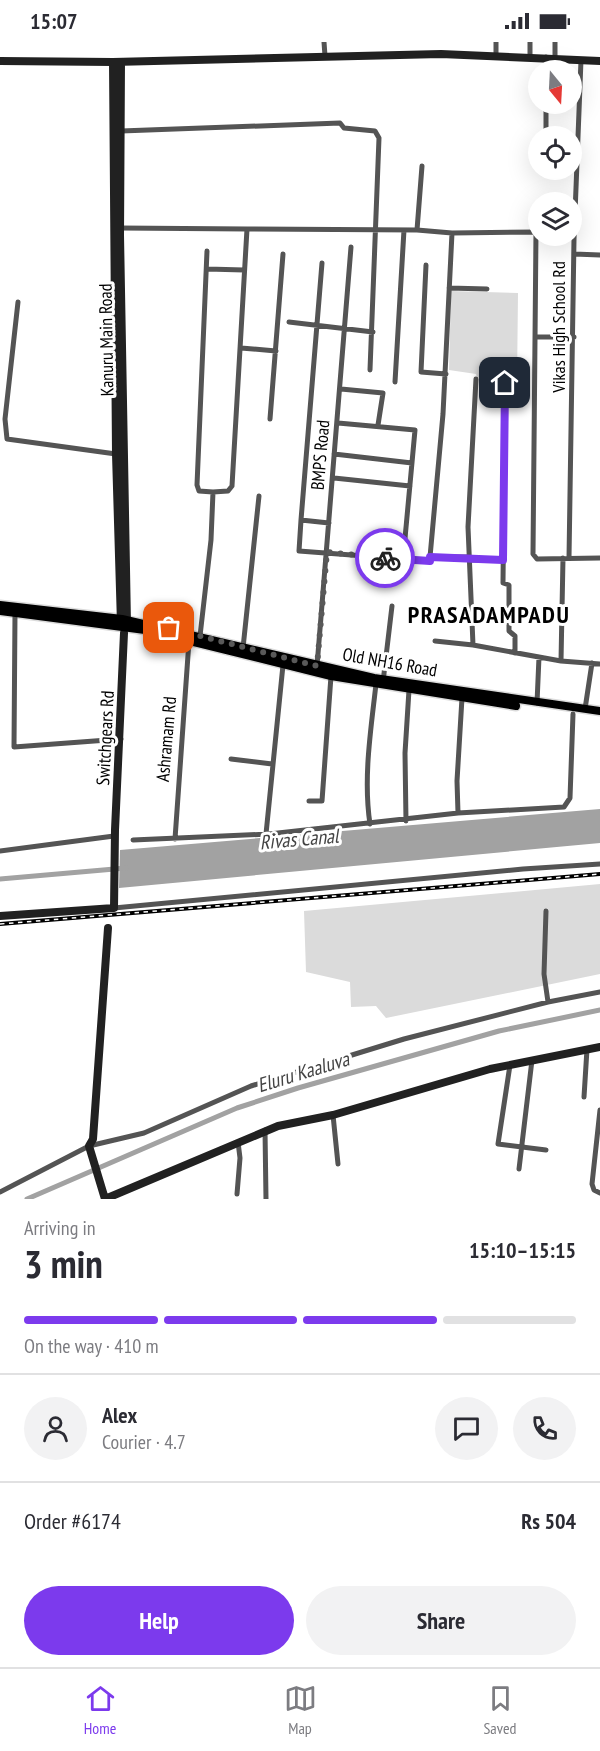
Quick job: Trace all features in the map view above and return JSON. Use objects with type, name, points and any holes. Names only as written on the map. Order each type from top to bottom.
[{"type":"main road","name":"Old NH16 Road","points":[[0,605],[201,636],[409,690],[600,716]]},
{"type":"main road","name":"Old NH16 Road","points":[[0,611],[124,625],[331,676],[600,711]]},
{"type":"street","points":[[324,42],[325,56]]},
{"type":"street","points":[[496,42],[496,55]]},
{"type":"street","points":[[530,42],[530,56]]},
{"type":"street","points":[[555,42],[555,57]]},
{"type":"street","points":[[0,61],[117,62],[325,56],[496,55],[581,60]]},
{"type":"street","points":[[582,60],[600,61]]},
{"type":"street","name":"Kanuru Main Road","points":[[117,62],[121,131],[116,172],[120,228],[117,310],[124,625]]},
{"type":"street","name":"Kanuru Main Road","points":[[117,62],[116,454],[124,625]]},
{"type":"street","points":[[121,131],[340,123],[345,128],[375,131],[379,138],[370,370]]},
{"type":"street","points":[[417,231],[422,166]]},
{"type":"street","points":[[120,228],[377,229],[452,234],[528,232]]},
{"type":"street","points":[[207,251],[197,485],[199,491],[213,492],[228,491],[232,486],[247,230]]},
{"type":"street","points":[[395,382],[404,230]]},
{"type":"street","points":[[322,263],[299,551],[430,561],[446,374],[452,234]]},
{"type":"street","points":[[537,246],[533,554],[537,559],[600,558]]},
{"type":"street","name":"Vikas High School Rd","points":[[561,662],[574,337],[574,246]]},
{"type":"street","name":"BMPS Road","points":[[317,666],[351,247]]},
{"type":"street","points":[[270,419],[283,254]]},
{"type":"street","points":[[574,254],[600,255]]},
{"type":"street","points":[[426,265],[421,372],[446,374]]},
{"type":"street","points":[[207,268],[244,270]]},
{"type":"street","points":[[449,288],[487,290]]},
{"type":"street","points":[[18,302],[5,419],[7,439],[116,454]]},
{"type":"street","points":[[290,322],[373,332]]},
{"type":"street","points":[[536,337],[574,337]]},
{"type":"street","points":[[241,348],[276,351]]},
{"type":"street","points":[[472,645],[468,527],[476,380]]},
{"type":"street","points":[[505,383],[503,583],[509,585],[509,631],[515,636],[516,652]]},
{"type":"street","points":[[341,389],[383,393],[378,426]]},
{"type":"street","points":[[338,423],[415,430],[403,560]]},
{"type":"street","points":[[334,454],[412,463]]},
{"type":"street","points":[[334,478],[410,486]]},
{"type":"street","points":[[201,636],[211,540],[213,492]]},
{"type":"street","points":[[243,648],[259,496]]},
{"type":"street","points":[[301,520],[329,523]]},
{"type":"street","points":[[430,557],[503,560]]},
{"type":"street","points":[[370,824],[370,747],[392,606]]},
{"type":"street","points":[[15,613],[14,747],[121,739]]},
{"type":"street","name":"Switchgears Rd","points":[[114,908],[116,845],[114,836],[121,739],[124,625]]},
{"type":"street","name":"Ashramam Rd","points":[[175,839],[189,641]]},
{"type":"street","points":[[435,641],[516,652],[561,662],[600,664]]},
{"type":"street","points":[[537,703],[539,657]]},
{"type":"street","points":[[585,709],[592,663]]},
{"type":"street","points":[[266,834],[283,665]]},
{"type":"street","points":[[309,801],[322,801],[331,676]]},
{"type":"street","points":[[406,820],[405,753],[409,690]]},
{"type":"street","points":[[458,813],[457,781],[462,698]]},
{"type":"street","points":[[133,840],[266,834],[458,813],[558,809],[567,806],[570,798],[573,714]]},
{"type":"street","points":[[231,759],[272,764]]},
{"type":"street","points":[[0,851],[114,836]]},
{"type":"street","points":[[0,916],[114,908],[600,864]]},
{"type":"street","points":[[546,911],[544,974],[548,1002]]},
{"type":"street","points":[[108,928],[101,1056],[93,1139],[89,1148],[105,1199],[266,1130],[333,1115],[510,1065],[600,1047]]},
{"type":"street","points":[[0,1192],[89,1148],[144,1133],[251,1086],[346,1056],[548,1002],[600,992]]},
{"type":"street","points":[[584,1097],[587,1049]]},
{"type":"street","points":[[519,1169],[532,1060]]},
{"type":"street","points":[[510,1065],[498,1142],[505,1146],[546,1150]]},
{"type":"street","points":[[600,1110],[592,1184],[594,1190],[600,1193]]},
{"type":"street","points":[[333,1115],[338,1164]]},
{"type":"street","points":[[266,1130],[266,1199]]},
{"type":"street","points":[[237,1194],[240,1158],[238,1142]]},
{"type":"shaded area","points":[[451,291],[518,293],[517,382],[510,382],[510,379],[506,383],[506,374],[477,378],[476,374],[449,370]]},
{"type":"shaded area","points":[[600,884],[600,974],[386,1018],[376,1006],[351,1007],[350,982],[306,972],[304,911]]},
{"type":"water","points":[[600,809],[600,843],[119,888],[120,850]]},
{"type":"waterway","name":"Rivas Canal","points":[[0,879],[126,868]]},
{"type":"waterway","name":"Eluru Kaaluva","points":[[27,1199],[237,1108],[298,1088],[499,1031],[600,1010]]},
{"type":"railway","points":[[0,924],[600,874]]},
{"type":"way so far","points":[[169,628],[317,666],[327,552],[385,558]]},
{"type":"district","name":"PRASADAMPADU","points":[[489,614]]},
{"type":"route","points":[[385,558],[430,561],[430,557],[470,557],[470,560],[503,560],[505,383]]}]
